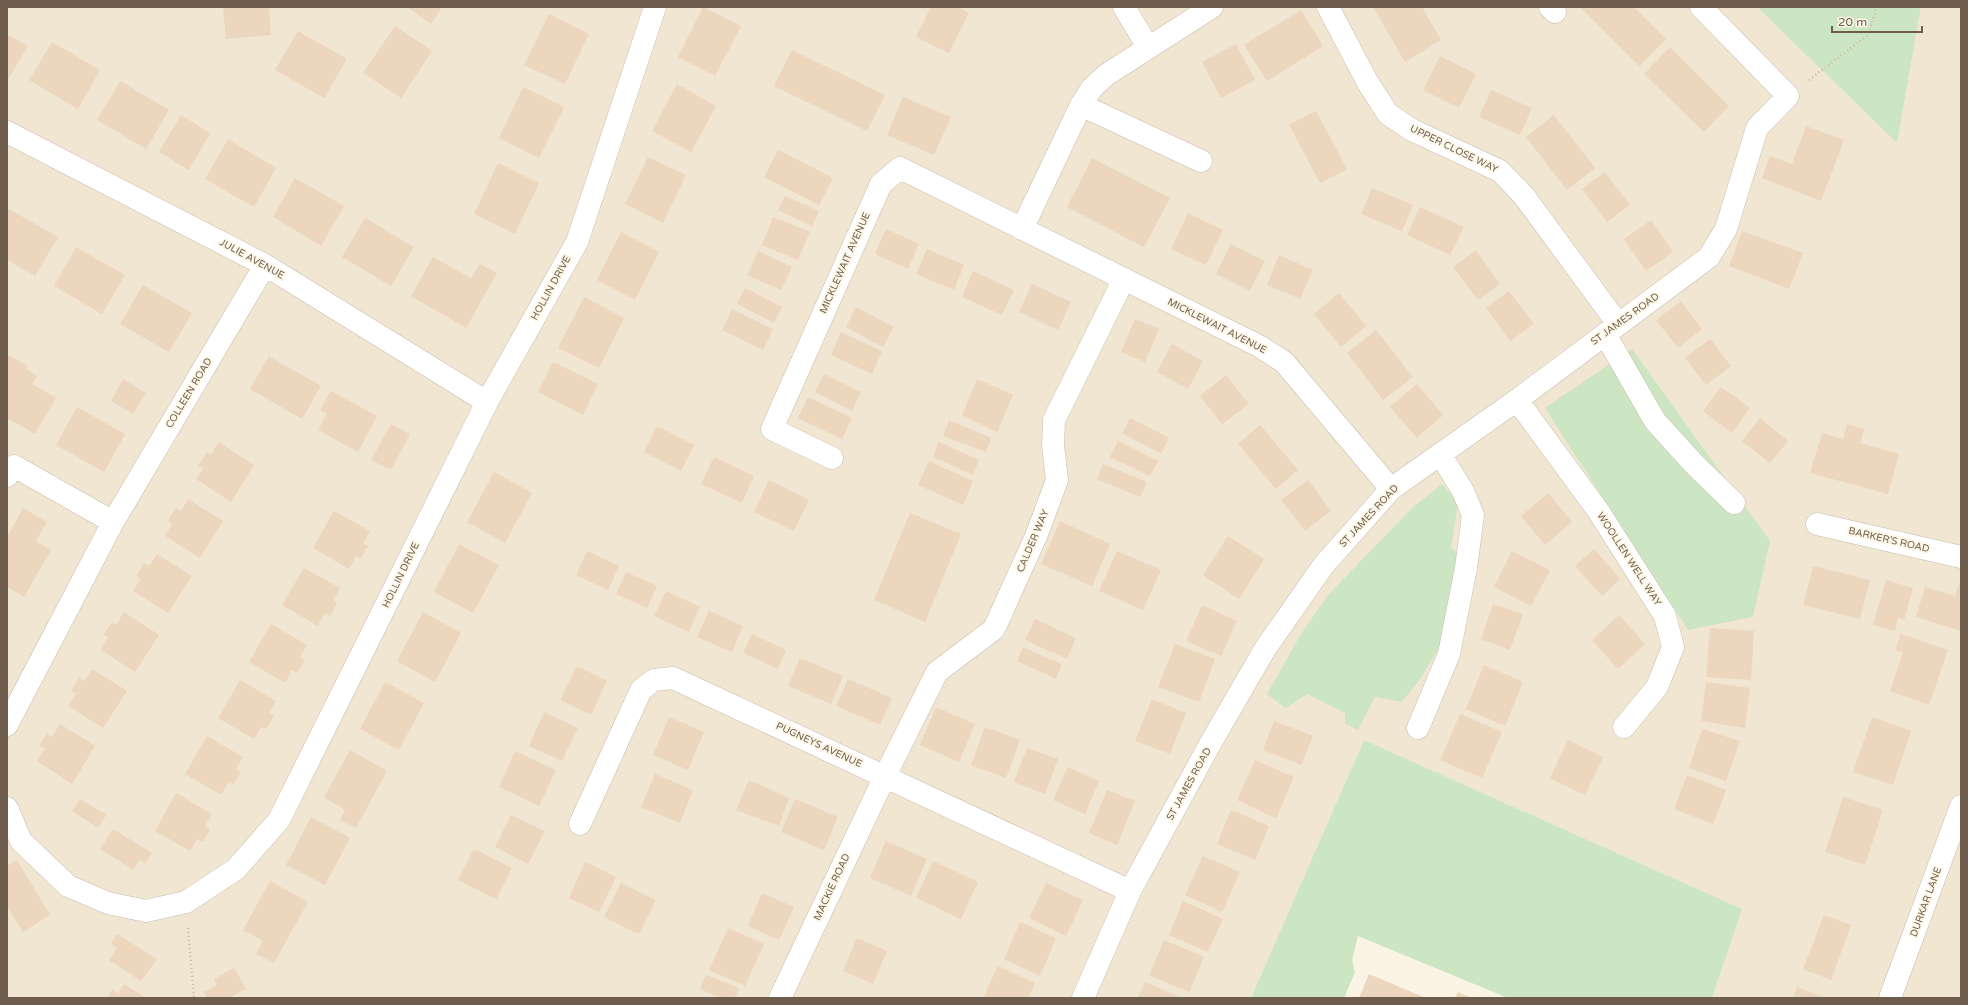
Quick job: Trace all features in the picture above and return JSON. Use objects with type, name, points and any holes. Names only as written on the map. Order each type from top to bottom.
[{"type":"street","name":"HOLLIN DRIVE","points":[[7,808],[22,841],[68,886],[108,902],[146,911],[186,902],[236,869],[279,820],[487,402],[577,242],[655,7]]},
{"type":"street","points":[[1124,7],[1148,47]]},
{"type":"street","points":[[1022,229],[1081,106],[1092,88],[1106,75],[1212,7]]},
{"type":"street","name":"UPPER CLOSE WAY","points":[[1328,7],[1368,83],[1388,114],[1412,130],[1500,171],[1524,196],[1612,329],[1655,421],[1694,464],[1734,503]]},
{"type":"street","points":[[1701,7],[1788,96]]},
{"type":"street","name":"ST JAMES ROAD","points":[[1083,998],[1130,891],[1210,744],[1265,649],[1323,566],[1391,489],[1517,400],[1709,257],[1726,229],[1757,128],[1788,96]]},
{"type":"street","points":[[1081,106],[1201,160]]},
{"type":"street","name":"JULIE AVENUE","points":[[7,132],[265,264],[487,402]]},
{"type":"street","name":"MICKLEWAIT AVENUE","points":[[832,458],[772,429],[881,184],[900,168],[1259,346],[1284,362],[1391,489]]},
{"type":"street","name":"COLLEEN ROAD","points":[[7,725],[113,522],[265,264]]},
{"type":"street","name":"CALDER WAY","points":[[885,776],[937,672],[994,629],[1037,534],[1057,480],[1053,446],[1054,420],[1124,278]]},
{"type":"street","name":"WOOLLEN WELL WAY","points":[[1517,400],[1599,512],[1665,616],[1673,648],[1657,687],[1624,727]]},
{"type":"street","points":[[1418,728],[1448,654],[1466,568],[1473,514],[1463,491],[1440,454]]},
{"type":"street","points":[[7,476],[14,466],[113,522]]},
{"type":"street","name":"BARKER'S ROAD","points":[[1817,524],[1961,557]]},
{"type":"street","name":"PUGNEYS AVENUE","points":[[580,824],[641,690],[654,680],[673,678],[1130,891]]},
{"type":"street","name":"MACKIE ROAD","points":[[780,998],[885,776]]},
{"type":"street","name":"DURKAR LANE","points":[[1890,998],[1961,806]]},
{"type":"path","points":[[1788,96],[1868,35],[1877,7]]},
{"type":"path","points":[[186,902],[194,998]]},
{"type":"shaded area","points":[[7,7],[1757,7],[1897,143],[1921,7],[1961,7],[1961,998],[1712,998],[1742,909],[1364,740],[1251,998],[7,998]]},
{"type":"green space","points":[[1757,7],[1921,7],[1897,143]]},
{"type":"green space","points":[[1632,349],[1770,541],[1753,617],[1688,630],[1545,408]]},
{"type":"green space","points":[[1442,484],[1458,503],[1451,548],[1474,567],[1445,638],[1422,676],[1402,702],[1375,697],[1358,730],[1345,723],[1345,713],[1307,694],[1286,708],[1267,694],[1301,634],[1329,594],[1411,509]]},
{"type":"green space","points":[[1364,740],[1742,909],[1712,998],[1508,998],[1358,936],[1352,960],[1355,972],[1344,998],[1251,998]]},
{"type":"building","points":[[223,7],[269,7],[271,35],[226,39]]},
{"type":"building","points":[[407,7],[442,7],[431,24]]},
{"type":"building","points":[[703,7],[741,26],[715,76],[678,57]]},
{"type":"building","points":[[931,7],[958,7],[969,13],[949,53],[916,37]]},
{"type":"building","points":[[1373,7],[1422,7],[1441,40],[1405,62]]},
{"type":"building","points":[[1580,7],[1634,7],[1666,39],[1639,66]]},
{"type":"building","points":[[1301,10],[1323,46],[1267,81],[1244,45]]},
{"type":"building","points":[[549,14],[589,34],[565,84],[524,65]]},
{"type":"building","points":[[395,26],[432,51],[401,98],[363,73]]},
{"type":"building","points":[[298,31],[347,59],[324,98],[275,70]]},
{"type":"building","points":[[7,34],[28,46],[7,81]]},
{"type":"building","points":[[52,42],[100,70],[78,109],[29,80]]},
{"type":"building","points":[[1236,44],[1255,80],[1221,98],[1202,62]]},
{"type":"building","points":[[1670,47],[1729,106],[1704,132],[1644,74]]},
{"type":"building","points":[[792,50],[885,95],[867,131],[774,86]]},
{"type":"building","points":[[1440,56],[1476,74],[1459,108],[1423,90]]},
{"type":"building","points":[[120,81],[169,110],[146,149],[97,120]]},
{"type":"building","points":[[677,84],[716,106],[691,152],[652,131]]},
{"type":"building","points":[[523,87],[564,107],[539,158],[499,138]]},
{"type":"building","points":[[1491,90],[1532,108],[1520,135],[1479,117]]},
{"type":"building","points":[[903,97],[951,117],[934,155],[887,135]]},
{"type":"building","points":[[1316,111],[1347,169],[1320,183],[1289,125]]},
{"type":"building","points":[[181,115],[210,133],[189,170],[159,152]]},
{"type":"building","points":[[1554,115],[1595,168],[1567,190],[1526,137]]},
{"type":"building","points":[[1806,126],[1844,140],[1821,201],[1762,178],[1770,156],[1792,164]]},
{"type":"building","points":[[228,139],[276,168],[254,207],[205,179]]},
{"type":"building","points":[[778,150],[833,178],[819,205],[764,177]]},
{"type":"building","points":[[648,157],[686,175],[663,223],[625,204]]},
{"type":"building","points":[[1092,158],[1170,198],[1144,247],[1067,207]]},
{"type":"building","points":[[498,163],[539,183],[515,234],[474,214]]},
{"type":"building","points":[[1605,172],[1630,205],[1607,222],[1582,189]]},
{"type":"building","points":[[295,178],[344,206],[321,246],[273,217]]},
{"type":"building","points":[[1372,188],[1413,205],[1402,231],[1361,214]]},
{"type":"building","points":[[785,196],[819,211],[812,226],[778,210]]},
{"type":"building","points":[[1420,207],[1464,227],[1450,255],[1407,235]]},
{"type":"building","points":[[9,209],[58,237],[35,276],[7,260],[7,213]]},
{"type":"building","points":[[1188,213],[1223,230],[1206,265],[1171,249]]},
{"type":"building","points":[[773,217],[810,232],[798,260],[762,245]]},
{"type":"building","points":[[365,218],[414,247],[391,286],[342,257]]},
{"type":"building","points":[[1651,220],[1673,252],[1646,271],[1624,239]]},
{"type":"building","points":[[886,229],[919,244],[908,269],[875,254]]},
{"type":"building","points":[[1742,231],[1803,253],[1789,289],[1729,266]]},
{"type":"building","points":[[621,232],[659,252],[635,300],[597,280]]},
{"type":"building","points":[[1231,244],[1265,261],[1250,291],[1216,274]]},
{"type":"building","points":[[76,247],[125,275],[102,314],[54,286]]},
{"type":"building","points":[[927,249],[964,265],[954,290],[916,274]]},
{"type":"building","points":[[1476,250],[1500,284],[1478,300],[1453,267]]},
{"type":"building","points":[[758,251],[792,267],[781,290],[747,275]]},
{"type":"building","points":[[1279,255],[1313,270],[1300,299],[1267,285]]},
{"type":"building","points":[[433,257],[471,278],[480,264],[497,273],[466,328],[411,296]]},
{"type":"building","points":[[973,271],[1014,290],[1002,315],[962,297]]},
{"type":"building","points":[[1032,284],[1071,302],[1058,330],[1019,312]]},
{"type":"building","points":[[143,285],[192,313],[169,352],[120,324]]},
{"type":"building","points":[[745,288],[782,307],[774,323],[737,304]]},
{"type":"building","points":[[1509,291],[1534,324],[1510,341],[1486,308]]},
{"type":"building","points":[[1339,293],[1366,326],[1341,347],[1314,314]]},
{"type":"building","points":[[584,297],[624,318],[599,368],[558,348]]},
{"type":"building","points":[[1681,301],[1702,329],[1678,348],[1656,320]]},
{"type":"building","points":[[856,307],[894,327],[883,347],[846,327]]},
{"type":"building","points":[[732,309],[773,329],[763,350],[722,330]]},
{"type":"building","points":[[1135,319],[1159,329],[1145,362],[1121,352]]},
{"type":"building","points":[[1376,330],[1413,377],[1383,400],[1347,353]]},
{"type":"building","points":[[841,332],[882,351],[872,374],[831,355]]},
{"type":"building","points":[[1710,339],[1731,366],[1706,385],[1685,358]]},
{"type":"building","points":[[1172,344],[1203,361],[1188,389],[1157,372]]},
{"type":"building","points":[[7,354],[28,366],[26,369],[37,376],[32,384],[56,398],[35,434],[7,418]]},
{"type":"building","points":[[269,356],[321,386],[302,419],[250,389]]},
{"type":"building","points":[[553,362],[598,384],[583,415],[538,392]]},
{"type":"building","points":[[824,374],[861,392],[852,411],[815,392]]},
{"type":"building","points":[[1226,375],[1249,404],[1222,424],[1200,396]]},
{"type":"building","points":[[123,379],[146,393],[133,414],[111,401]]},
{"type":"building","points":[[977,379],[1013,395],[997,432],[962,415]]},
{"type":"building","points":[[1417,384],[1443,415],[1417,438],[1390,407]]},
{"type":"building","points":[[1721,387],[1750,408],[1732,433],[1703,411]]},
{"type":"building","points":[[331,391],[377,416],[358,452],[318,430],[327,414],[320,410]]},
{"type":"building","points":[[808,397],[852,418],[842,439],[798,418]]},
{"type":"building","points":[[77,407],[125,434],[104,472],[56,445]]},
{"type":"building","points":[[1130,418],[1169,438],[1161,454],[1122,433]]},
{"type":"building","points":[[1760,418],[1788,441],[1770,463],[1742,441]]},
{"type":"building","points":[[949,420],[991,438],[986,452],[943,436]]},
{"type":"building","points":[[391,424],[410,434],[391,470],[371,460]]},
{"type":"building","points":[[1847,424],[1864,429],[1860,443],[1899,454],[1888,494],[1810,473],[1822,433],[1843,439]]},
{"type":"building","points":[[1260,425],[1298,470],[1276,489],[1238,444]]},
{"type":"building","points":[[657,426],[694,445],[681,471],[644,452]]},
{"type":"building","points":[[1118,441],[1158,461],[1150,476],[1110,457]]},
{"type":"building","points":[[219,442],[254,465],[231,502],[196,479],[203,468],[198,465],[207,452],[211,455]]},
{"type":"building","points":[[939,442],[979,460],[973,475],[933,457]]},
{"type":"building","points":[[714,457],[754,476],[742,503],[701,484]]},
{"type":"building","points":[[929,461],[973,481],[963,505],[918,485]]},
{"type":"building","points":[[1103,464],[1147,482],[1140,497],[1097,479]]},
{"type":"building","points":[[494,472],[532,493],[505,543],[467,522]]},
{"type":"building","points":[[769,480],[809,500],[794,531],[754,512]]},
{"type":"building","points":[[1308,480],[1331,511],[1305,531],[1281,500]]},
{"type":"building","points":[[1548,493],[1572,522],[1545,545],[1521,516]]},
{"type":"building","points":[[188,499],[223,521],[200,558],[165,536],[172,524],[168,521],[172,514],[176,508],[181,511]]},
{"type":"building","points":[[23,508],[47,522],[36,541],[51,550],[24,597],[7,587],[7,537]]},
{"type":"building","points":[[334,511],[370,531],[363,544],[368,546],[360,559],[356,556],[349,569],[313,548]]},
{"type":"building","points":[[910,513],[961,534],[925,622],[874,600]]},
{"type":"building","points":[[1060,521],[1110,544],[1092,586],[1041,564]]},
{"type":"building","points":[[1228,536],[1264,559],[1239,599],[1203,575]]},
{"type":"building","points":[[459,544],[499,565],[473,613],[434,592]]},
{"type":"building","points":[[1594,549],[1620,579],[1602,596],[1575,566]]},
{"type":"building","points":[[587,551],[619,566],[608,590],[576,575]]},
{"type":"building","points":[[1117,551],[1161,570],[1143,610],[1099,591]]},
{"type":"building","points":[[1512,551],[1550,570],[1531,606],[1494,587]]},
{"type":"building","points":[[157,554],[192,576],[168,613],[133,591],[141,579],[136,576],[144,563],[149,566]]},
{"type":"building","points":[[1813,566],[1870,580],[1860,619],[1803,605]]},
{"type":"building","points":[[304,568],[340,588],[333,600],[337,603],[330,616],[325,613],[318,626],[282,605]]},
{"type":"building","points":[[626,572],[657,586],[647,608],[616,594]]},
{"type":"building","points":[[1886,580],[1913,588],[1904,620],[1898,618],[1895,631],[1873,625]]},
{"type":"building","points":[[1959,583],[1961,584],[1961,631],[1916,617],[1925,587],[1955,596]]},
{"type":"building","points":[[666,591],[700,607],[689,632],[654,616]]},
{"type":"building","points":[[1493,604],[1523,614],[1510,650],[1481,639]]},
{"type":"building","points":[[1202,605],[1237,621],[1221,656],[1186,641]]},
{"type":"building","points":[[709,611],[743,626],[732,652],[697,637]]},
{"type":"building","points":[[124,612],[159,635],[135,672],[101,650],[108,637],[103,635],[112,622],[116,625]]},
{"type":"building","points":[[423,612],[461,633],[435,682],[397,661]]},
{"type":"building","points":[[1619,615],[1645,644],[1618,669],[1592,640]]},
{"type":"building","points":[[1035,619],[1076,638],[1067,659],[1025,640]]},
{"type":"building","points":[[271,624],[307,645],[300,657],[305,660],[297,673],[292,670],[285,683],[249,662]]},
{"type":"building","points":[[1710,628],[1754,631],[1751,680],[1706,677]]},
{"type":"building","points":[[752,634],[786,650],[778,669],[743,653]]},
{"type":"building","points":[[1901,634],[1948,650],[1929,705],[1890,691],[1903,652],[1895,650]]},
{"type":"building","points":[[1175,644],[1215,659],[1199,702],[1158,687]]},
{"type":"building","points":[[1023,647],[1062,664],[1056,679],[1017,661]]},
{"type":"building","points":[[800,658],[843,676],[831,704],[788,686]]},
{"type":"building","points":[[1484,665],[1523,682],[1505,726],[1466,709]]},
{"type":"building","points":[[577,666],[607,681],[591,715],[560,700]]},
{"type":"building","points":[[92,669],[127,691],[103,728],[68,706],[76,694],[71,691],[79,678],[84,681]]},
{"type":"building","points":[[848,679],[892,698],[880,725],[836,706]]},
{"type":"building","points":[[240,680],[276,701],[269,713],[274,716],[266,729],[261,727],[254,739],[218,718]]},
{"type":"building","points":[[385,682],[424,703],[399,750],[360,729]]},
{"type":"building","points":[[1706,682],[1750,688],[1745,728],[1701,721]]},
{"type":"building","points":[[1152,699],[1186,713],[1170,754],[1135,741]]},
{"type":"building","points":[[936,707],[975,724],[959,762],[920,745]]},
{"type":"building","points":[[544,712],[578,728],[562,761],[529,746]]},
{"type":"building","points":[[1460,714],[1502,732],[1482,778],[1440,760]]},
{"type":"building","points":[[669,717],[704,732],[688,770],[653,755]]},
{"type":"building","points":[[1872,717],[1911,731],[1893,785],[1853,772]]},
{"type":"building","points":[[1274,721],[1313,736],[1301,765],[1263,750]]},
{"type":"building","points":[[60,724],[95,746],[72,784],[37,761],[45,749],[39,746],[47,734],[52,737]]},
{"type":"building","points":[[985,727],[1020,740],[1006,778],[971,765]]},
{"type":"building","points":[[1702,729],[1740,741],[1726,781],[1689,768]]},
{"type":"building","points":[[207,736],[243,757],[236,769],[241,772],[233,785],[229,782],[221,795],[185,774]]},
{"type":"building","points":[[1568,740],[1603,757],[1585,795],[1550,778]]},
{"type":"building","points":[[1027,748],[1058,759],[1045,794],[1014,782]]},
{"type":"building","points":[[350,750],[387,771],[356,828],[340,820],[345,810],[324,797]]},
{"type":"building","points":[[515,751],[556,770],[539,806],[499,787]]},
{"type":"building","points":[[1255,760],[1294,777],[1276,818],[1237,800]]},
{"type":"building","points":[[1068,767],[1099,781],[1085,814],[1053,800]]},
{"type":"building","points":[[655,774],[693,790],[680,823],[641,807]]},
{"type":"building","points":[[1687,775],[1726,790],[1713,824],[1674,809]]},
{"type":"building","points":[[749,780],[789,798],[779,826],[736,810]]},
{"type":"building","points":[[1107,790],[1135,801],[1117,845],[1089,833]]},
{"type":"building","points":[[176,793],[212,814],[205,826],[210,829],[203,842],[197,839],[190,851],[155,831]]},
{"type":"building","points":[[1843,797],[1883,810],[1865,865],[1825,852]]},
{"type":"building","points":[[80,799],[106,815],[98,828],[72,811]]},
{"type":"building","points":[[795,799],[838,817],[824,850],[781,832]]},
{"type":"building","points":[[1231,810],[1269,826],[1255,860],[1217,844]]},
{"type":"building","points":[[511,815],[545,831],[528,864],[495,847]]},
{"type":"building","points":[[311,817],[350,838],[325,885],[286,865]]},
{"type":"building","points":[[113,829],[152,853],[146,863],[140,859],[133,870],[100,849]]},
{"type":"building","points":[[886,841],[927,859],[911,896],[870,878]]},
{"type":"building","points":[[474,849],[512,868],[496,899],[458,880]]},
{"type":"building","points":[[1203,856],[1240,872],[1222,912],[1185,895]]},
{"type":"building","points":[[17,860],[50,915],[23,932],[7,907],[7,866]]},
{"type":"building","points":[[933,861],[978,882],[961,919],[916,898]]},
{"type":"building","points":[[585,862],[616,877],[599,912],[569,898]]},
{"type":"building","points":[[270,881],[308,902],[274,963],[256,954],[263,941],[243,930]]},
{"type":"building","points":[[621,883],[656,900],[639,934],[604,917]]},
{"type":"building","points":[[1046,883],[1083,900],[1066,936],[1029,918]]},
{"type":"building","points":[[762,893],[794,907],[779,940],[748,926]]},
{"type":"building","points":[[1183,901],[1223,919],[1208,952],[1169,935]]},
{"type":"building","points":[[1824,915],[1851,925],[1831,980],[1803,969]]},
{"type":"building","points":[[1020,922],[1056,938],[1040,976],[1004,959]]},
{"type":"building","points":[[728,928],[764,944],[745,986],[709,970]]},
{"type":"building","points":[[117,934],[157,959],[141,981],[109,960],[117,948],[111,943]]},
{"type":"building","points":[[857,938],[887,951],[873,984],[843,971]]},
{"type":"building","points":[[1164,940],[1204,957],[1189,992],[1149,975]]},
{"type":"building","points":[[998,966],[1035,983],[1028,998],[983,998]]},
{"type":"building","points":[[234,968],[246,989],[232,996],[233,998],[207,998],[204,992],[217,985],[214,979]]},
{"type":"building","points":[[1369,974],[1426,998],[1359,998]]},
{"type":"building","points":[[706,975],[739,988],[735,998],[721,998],[700,989]]},
{"type":"building","points":[[1145,982],[1182,998],[1138,998]]},
{"type":"building","points":[[124,984],[146,998],[107,998],[112,990],[118,994]]},
{"type":"building","points":[[1797,987],[1825,998],[1793,998]]},
{"type":"building","points":[[1458,992],[1472,998],[1455,998]]}]
